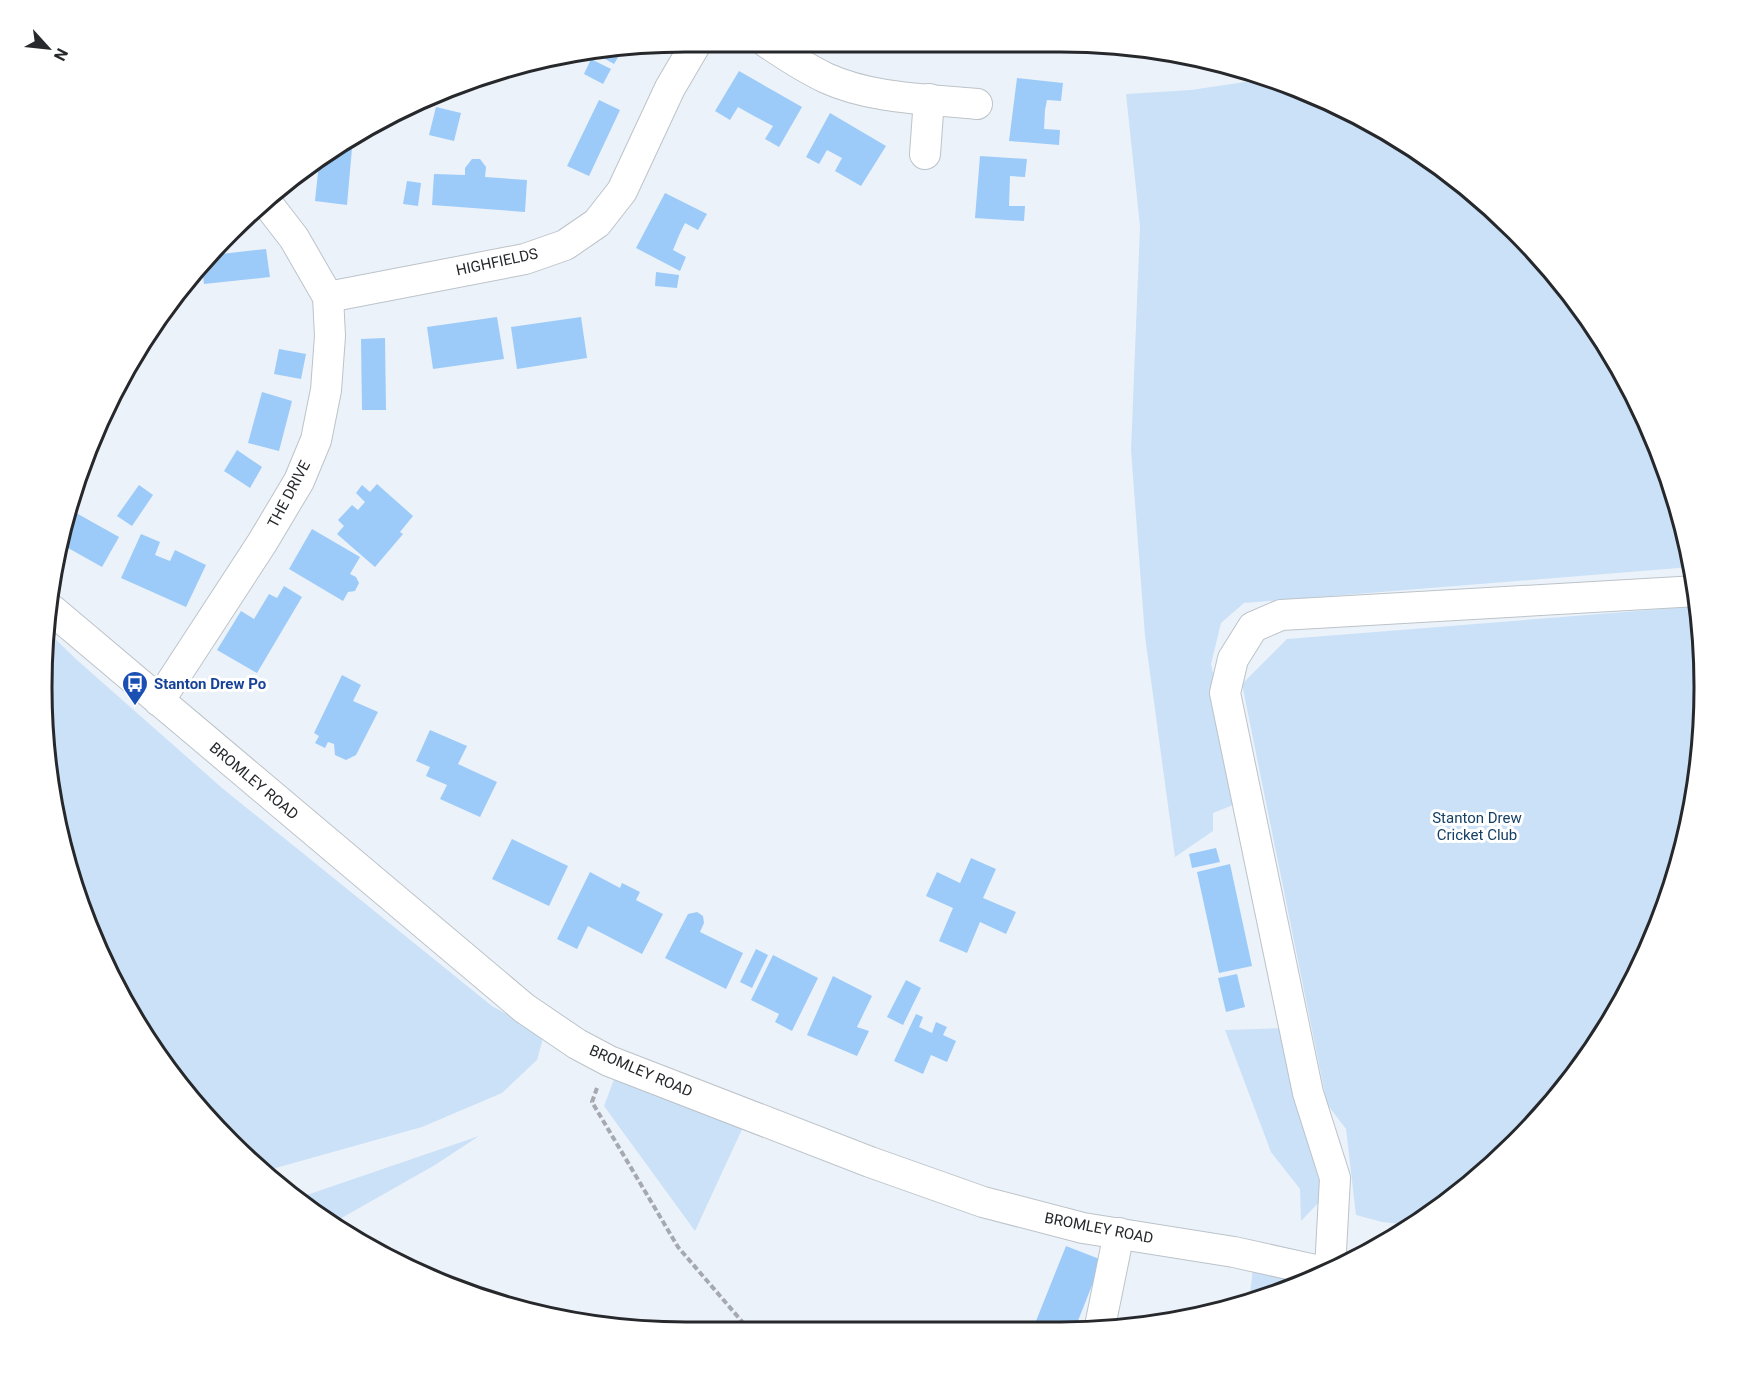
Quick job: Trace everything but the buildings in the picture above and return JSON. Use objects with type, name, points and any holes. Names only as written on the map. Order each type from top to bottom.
[{"type":"street","name":"HIGHFIELDS","points":[[328,297],[525,259],[565,245],[597,223],[622,191],[669,88],[691,52]]},
{"type":"street","points":[[781,52],[827,79],[876,93],[977,104]]},
{"type":"street","points":[[926,154],[929,99]]},
{"type":"street","name":"THE DRIVE","points":[[159,701],[262,543],[299,481],[316,440],[326,390],[330,336],[328,297],[294,238],[271,208]]},
{"type":"street","points":[[1330,1261],[1335,1178],[1308,1093],[1225,693],[1233,659],[1253,627],[1281,615],[1687,592]]},
{"type":"street","name":"BROMLEY ROAD","points":[[57,614],[524,1008],[577,1044],[609,1061],[870,1162],[983,1202],[1083,1228],[1234,1252],[1311,1269]]},
{"type":"street","points":[[1101,1320],[1119,1233]]},
{"type":"path","points":[[609,1061],[592,1102],[678,1247],[743,1322]]},
{"type":"green space","points":[[1249,81],[1341,118],[1413,159],[1478,210],[1509,238],[1537,269],[1588,334],[1629,406],[1661,483],[1683,568],[1244,603],[1221,623],[1211,664],[1241,802],[1213,813],[1213,831],[1175,857],[1145,636],[1131,450],[1140,226],[1126,94],[1191,90]]},
{"type":"green space","name":"Stanton Drew Cricket Club","points":[[1689,607],[1694,687],[1689,770],[1673,851],[1661,891],[1629,968],[1588,1040],[1537,1105],[1509,1136],[1478,1164],[1413,1215],[1398,1224],[1356,1215],[1346,1129],[1327,1104],[1242,684],[1287,639]]},
{"type":"green space","points":[[55,639],[222,788],[492,1006],[544,1035],[537,1060],[502,1093],[422,1127],[274,1168],[238,1136],[210,1105],[159,1040],[118,968],[86,891],[74,851],[58,770],[54,728],[52,687]]},
{"type":"green space","points":[[1284,1028],[1323,1198],[1301,1221],[1300,1189],[1271,1152],[1225,1030]]},
{"type":"green space","points":[[616,1074],[744,1125],[695,1231],[604,1106]]},
{"type":"green space","points":[[479,1136],[435,1165],[340,1219],[307,1195]]},
{"type":"green space","points":[[1253,1269],[1289,1278],[1264,1288],[1250,1292]]},
{"type":"place","name":"Stanton Drew Po","points":[[135,707]]}]
